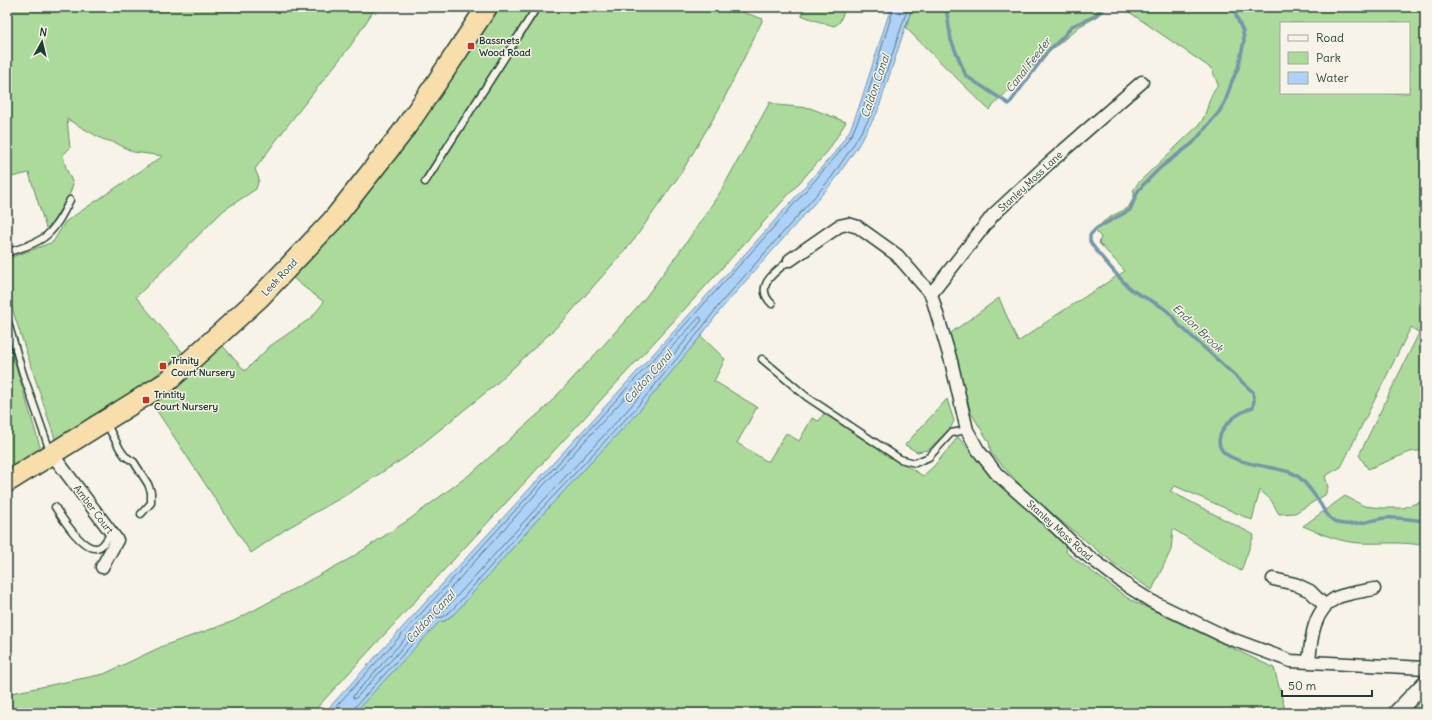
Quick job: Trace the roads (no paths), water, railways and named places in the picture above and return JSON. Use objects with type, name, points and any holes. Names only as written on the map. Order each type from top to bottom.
[{"type":"highway","name":"Leek Road","points":[[7,482],[167,382],[259,298],[333,220],[401,134],[487,7]]},
{"type":"street","name":"Stanley Moss Lane","points":[[931,294],[993,215],[1048,164],[1142,82]]},
{"type":"street","name":"Stanley Moss Road","points":[[790,260],[839,226],[848,224],[858,227],[897,255],[931,294],[951,362],[967,430],[978,450],[997,474],[1080,550],[1129,587],[1151,601],[1226,637],[1291,661],[1425,668]]},
{"type":"street","name":"Amber Court","points":[[52,455],[117,540],[102,567]]},
{"type":"street","points":[[1273,579],[1295,584],[1310,591],[1325,606]]},
{"type":"street","points":[[1309,662],[1315,621],[1325,606],[1338,597],[1374,589]]},
{"type":"street","points":[[1396,713],[1425,683]]},
{"type":"lane","points":[[426,182],[537,7]]},
{"type":"lane","points":[[7,253],[39,240],[47,235],[58,221],[70,200]]},
{"type":"lane","points":[[772,304],[765,296],[765,285],[768,280],[790,260]]},
{"type":"lane","points":[[7,319],[23,374],[52,455]]},
{"type":"lane","points":[[762,359],[807,397],[900,459],[916,463],[929,457],[951,433],[967,430]]},
{"type":"lane","points":[[105,421],[120,450],[125,456],[134,462],[148,484],[151,492],[151,503],[141,514]]},
{"type":"lane","points":[[55,508],[66,524],[81,540],[91,547],[100,547],[111,532]]},
{"type":"water","name":"Caldon Canal","points":[[891,7],[912,7],[877,113],[856,149],[834,181],[722,308],[701,336],[639,411],[536,521],[456,612],[444,621],[440,621],[354,713],[324,713],[754,244],[835,152],[850,130],[859,107]]},
{"type":"waterway","name":"Canal Feeder","points":[[946,7],[951,40],[966,76],[1009,104],[1049,50],[1072,26],[1095,16],[1102,7]]},
{"type":"waterway","name":"Endon Brook","points":[[1238,7],[1236,16],[1243,32],[1244,41],[1238,68],[1225,102],[1219,112],[1193,143],[1161,167],[1143,185],[1138,191],[1130,210],[1097,228],[1090,235],[1090,241],[1132,290],[1168,312],[1178,324],[1253,392],[1253,407],[1233,418],[1222,431],[1220,436],[1220,446],[1225,454],[1248,463],[1288,471],[1296,475],[1310,489],[1329,517],[1339,523],[1352,524],[1385,518],[1425,521]]},
{"type":"place","name":"Bassnets Wood Road","points":[[471,46]]},
{"type":"place","name":"Trinity Court Nursery","points":[[163,366]]},
{"type":"place","name":"Trintity Court Nursery","points":[[146,400]]}]
